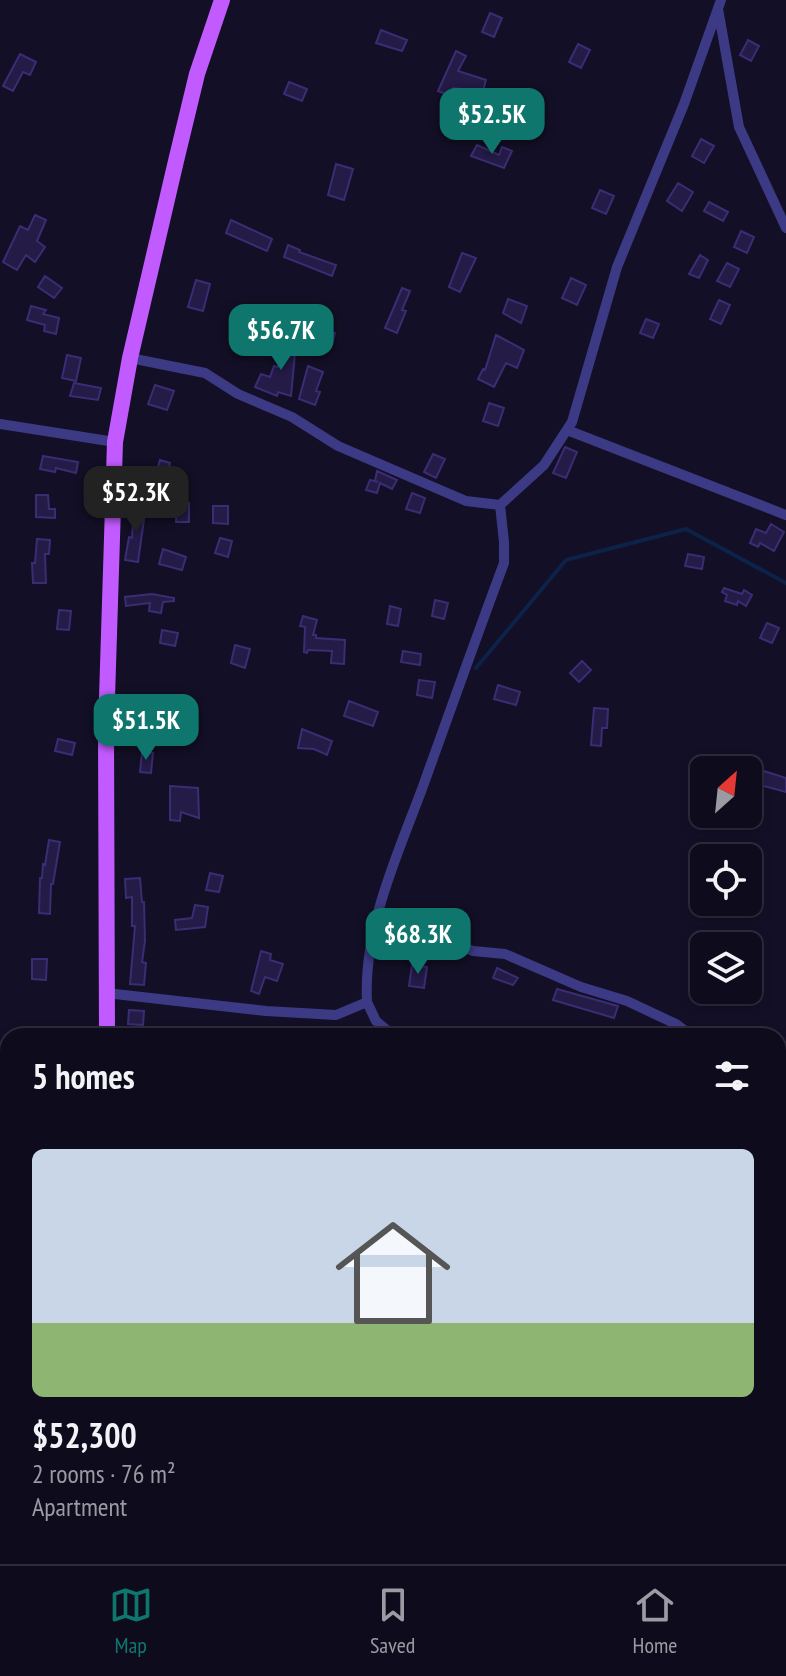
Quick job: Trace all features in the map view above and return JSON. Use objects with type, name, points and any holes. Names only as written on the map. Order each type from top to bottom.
[{"type":"main road","points":[[107,1028],[106,730],[115,442],[130,358],[197,74],[222,0]]},
{"type":"street","points":[[130,358],[205,373],[238,394],[292,417],[338,446],[466,501],[500,505],[544,465],[572,422],[617,267],[684,104],[719,3]]},
{"type":"street","points":[[719,3],[739,127],[786,228]]},
{"type":"street","points":[[0,424],[115,442]]},
{"type":"street","points":[[567,430],[786,515]]},
{"type":"street","points":[[384,1028],[376,1021],[367,1002],[366,972],[378,915],[504,563],[500,505]]},
{"type":"street","points":[[378,915],[473,951],[505,954],[581,987],[627,1001],[681,1028]]},
{"type":"street","points":[[106,993],[266,1011],[336,1015],[367,1002]]},
{"type":"building","points":[[490,13],[502,18],[494,37],[482,32]]},
{"type":"building","points":[[381,30],[407,40],[402,51],[376,43]]},
{"type":"building","points":[[748,40],[759,46],[751,61],[740,55]]},
{"type":"building","points":[[578,44],[590,50],[581,68],[569,62]]},
{"type":"building","points":[[456,51],[466,56],[458,71],[486,80],[483,91],[453,88],[450,96],[438,91]]},
{"type":"building","points":[[20,54],[36,62],[30,75],[23,72],[13,91],[3,86]]},
{"type":"building","points":[[289,82],[307,89],[302,101],[284,94]]},
{"type":"building","points":[[701,139],[714,146],[704,163],[692,156]]},
{"type":"building","points":[[477,145],[499,155],[502,147],[512,151],[504,168],[471,156]]},
{"type":"building","points":[[336,164],[353,169],[344,200],[328,195]]},
{"type":"building","points":[[678,183],[693,192],[682,211],[667,201]]},
{"type":"building","points":[[600,190],[614,196],[606,214],[592,208]]},
{"type":"building","points":[[709,202],[728,212],[723,221],[704,211]]},
{"type":"building","points":[[35,215],[46,220],[37,241],[45,247],[35,262],[26,255],[17,270],[3,262],[20,226],[28,230]]},
{"type":"building","points":[[231,220],[272,239],[267,251],[226,233]]},
{"type":"building","points":[[741,231],[754,237],[747,253],[734,247]]},
{"type":"building","points":[[288,245],[336,265],[332,276],[284,257]]},
{"type":"building","points":[[462,253],[476,258],[460,292],[449,287]]},
{"type":"building","points":[[700,255],[708,260],[699,278],[689,274]]},
{"type":"building","points":[[727,263],[739,269],[730,287],[717,281]]},
{"type":"building","points":[[45,276],[62,288],[54,298],[38,287]]},
{"type":"building","points":[[571,278],[586,285],[577,305],[562,298]]},
{"type":"building","points":[[196,280],[210,284],[203,311],[188,307]]},
{"type":"building","points":[[402,288],[410,291],[397,333],[385,328]]},
{"type":"building","points":[[508,299],[527,306],[521,323],[503,313]]},
{"type":"building","points":[[719,300],[730,305],[721,324],[710,319]]},
{"type":"building","points":[[31,306],[46,310],[43,314],[59,318],[56,334],[44,331],[45,325],[27,320]]},
{"type":"building","points":[[646,319],[659,324],[653,338],[640,333]]},
{"type":"building","points":[[318,328],[335,333],[331,347],[315,342]]},
{"type":"building","points":[[496,335],[524,350],[517,368],[506,363],[494,387],[478,379],[485,370]]},
{"type":"building","points":[[281,341],[296,343],[291,396],[278,392],[277,396],[255,387],[261,374],[270,377],[274,366],[278,367]]},
{"type":"building","points":[[67,355],[81,358],[76,381],[62,378]]},
{"type":"building","points":[[308,366],[323,372],[315,405],[299,399]]},
{"type":"building","points":[[74,383],[101,388],[98,400],[70,396]]},
{"type":"building","points":[[155,385],[174,391],[167,410],[148,404]]},
{"type":"building","points":[[489,403],[504,408],[498,426],[483,421]]},
{"type":"building","points":[[565,447],[577,452],[566,478],[553,473]]},
{"type":"building","points":[[433,454],[445,459],[436,478],[424,472]]},
{"type":"building","points":[[43,456],[78,462],[76,473],[56,468],[55,472],[40,469]]},
{"type":"building","points":[[160,460],[170,463],[164,488],[129,483],[130,471],[156,474]]},
{"type":"building","points":[[377,471],[397,480],[392,489],[380,483],[377,493],[366,490],[370,480],[378,482],[375,481]]},
{"type":"building","points":[[412,493],[425,498],[420,513],[406,509]]},
{"type":"building","points":[[36,495],[48,495],[49,509],[55,509],[55,518],[36,517]]},
{"type":"building","points":[[177,502],[189,503],[189,522],[176,522]]},
{"type":"building","points":[[134,505],[146,505],[138,562],[125,560],[129,537],[132,538]]},
{"type":"building","points":[[213,506],[228,506],[228,524],[213,523]]},
{"type":"building","points":[[771,524],[784,532],[774,551],[760,543],[758,547],[750,543],[756,529],[766,533]]},
{"type":"building","points":[[220,538],[232,541],[228,557],[215,553]]},
{"type":"building","points":[[37,539],[50,540],[49,554],[45,554],[46,583],[33,583],[32,563],[35,563]]},
{"type":"building","points":[[163,549],[186,557],[182,570],[159,564]]},
{"type":"building","points":[[688,554],[704,557],[702,569],[685,566]]},
{"type":"building","points":[[724,588],[742,594],[744,590],[752,595],[746,606],[738,601],[737,605],[725,601],[727,595],[722,592]]},
{"type":"building","points":[[152,594],[174,598],[174,601],[163,602],[161,613],[149,611],[150,603],[126,606],[125,597]]},
{"type":"building","points":[[435,600],[448,603],[444,619],[432,616]]},
{"type":"building","points":[[390,606],[401,609],[398,626],[387,624]]},
{"type":"building","points":[[59,610],[71,611],[69,630],[57,629]]},
{"type":"building","points":[[303,616],[317,620],[313,635],[316,638],[345,640],[344,664],[331,663],[332,651],[304,652],[305,627],[300,626]]},
{"type":"building","points":[[767,623],[779,628],[772,643],[760,638]]},
{"type":"building","points":[[162,630],[178,633],[175,646],[160,643]]},
{"type":"building","points":[[235,645],[250,649],[245,668],[231,663]]},
{"type":"building","points":[[403,651],[421,654],[420,665],[401,662]]},
{"type":"building","points":[[582,661],[591,670],[579,682],[570,673]]},
{"type":"building","points":[[419,680],[435,682],[432,698],[417,695]]},
{"type":"building","points":[[498,685],[520,692],[516,705],[494,699]]},
{"type":"building","points":[[349,701],[378,712],[373,726],[344,716]]},
{"type":"building","points":[[594,708],[608,709],[607,728],[602,728],[601,746],[591,745]]},
{"type":"building","points":[[302,729],[332,741],[327,755],[314,749],[298,748]]},
{"type":"building","points":[[58,739],[75,743],[72,755],[55,751]]},
{"type":"building","points":[[142,752],[153,753],[151,773],[140,772]]},
{"type":"building","points":[[764,771],[786,778],[786,792],[762,786]]},
{"type":"building","points":[[170,786],[198,788],[199,818],[181,812],[180,821],[170,820]]},
{"type":"building","points":[[49,840],[60,842],[51,884],[50,914],[39,913],[40,878]]},
{"type":"building","points":[[210,873],[223,876],[219,892],[206,890]]},
{"type":"building","points":[[140,878],[144,902],[144,985],[130,984],[135,926],[132,926],[132,897],[126,898],[125,879]]},
{"type":"building","points":[[195,905],[208,907],[205,927],[176,930],[175,920],[192,918]]},
{"type":"building","points":[[261,951],[271,954],[270,960],[283,964],[277,981],[265,977],[259,994],[251,991]]},
{"type":"building","points":[[32,959],[47,959],[46,980],[32,979]]},
{"type":"building","points":[[412,965],[427,967],[424,988],[409,986]]},
{"type":"building","points":[[497,968],[518,978],[513,985],[493,978]]},
{"type":"building","points":[[557,989],[618,1006],[614,1018],[553,1000]]},
{"type":"building","points":[[129,1010],[144,1011],[143,1025],[128,1024]]},
{"type":"waterway","points":[[476,668],[566,560],[686,529],[786,583]]}]
